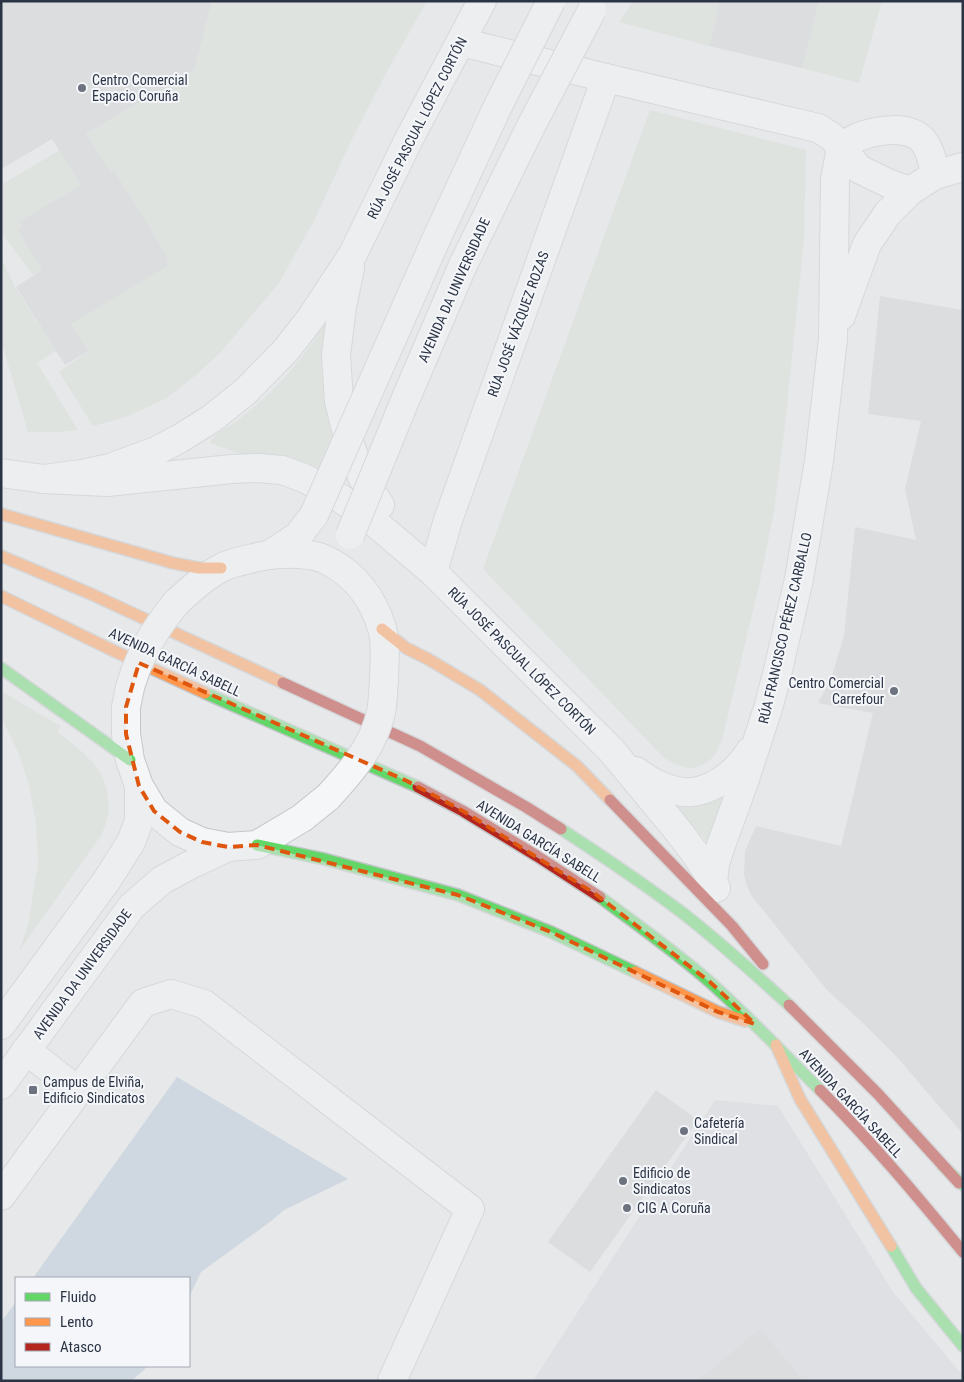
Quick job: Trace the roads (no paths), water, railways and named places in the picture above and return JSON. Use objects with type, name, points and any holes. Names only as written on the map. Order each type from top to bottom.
[{"type":"main road","points":[[1,514],[173,563],[199,568],[221,568]]},
{"type":"main road","name":"AVENIDA GARCÍA SABELL","points":[[1,556],[109,602],[420,746],[526,807],[618,866],[673,906],[740,960],[809,1024],[878,1094],[963,1186]]},
{"type":"main road","name":"AVENIDA GARCÍA SABELL","points":[[1,596],[114,652],[407,782],[463,811],[594,893],[710,982],[756,1024],[852,1122],[963,1252]]},
{"type":"main road","points":[[382,629],[406,648],[480,690],[576,766],[732,926],[772,974],[809,1024]]},
{"type":"main road","points":[[1,668],[130,760]]},
{"type":"main road","points":[[257,845],[324,859],[458,895],[551,932],[718,1012],[756,1024]]},
{"type":"main road","points":[[776,1045],[800,1099],[916,1288],[963,1346]]},
{"type":"street","name":"RÚA JOSÉ PASCUAL LÓPEZ CORTÓN","points":[[44,479],[110,468],[156,451],[179,439],[211,419],[246,392],[286,350],[311,318],[353,254],[409,139],[482,1]]},
{"type":"street","points":[[269,555],[298,536],[314,515],[434,244],[497,108],[551,1]]},
{"type":"street","name":"AVENIDA DA UNIVERSIDADE","points":[[363,588],[353,564],[350,535],[463,265],[530,128],[594,5]]},
{"type":"street","points":[[461,42],[818,128],[832,137],[859,169],[910,191]]},
{"type":"street","name":"RÚA JOSÉ VÁZQUEZ ROZAS","points":[[433,572],[448,520],[606,78]]},
{"type":"street","points":[[840,147],[858,137],[876,132],[899,129],[914,133],[924,142],[931,156],[935,175]]},
{"type":"street","name":"RÚA FRANCISCO PÉREZ CARBALLO","points":[[713,881],[719,851],[760,735],[778,670],[799,579],[819,461],[833,339],[835,180],[840,147]]},
{"type":"street","name":"RÚA FRANCISCO PÉREZ CARBALLO","points":[[833,339],[867,244],[888,213],[910,191],[935,175],[963,167]]},
{"type":"street","name":"RÚA JOSÉ PASCUAL LÓPEZ CORTÓN","points":[[353,254],[342,306],[336,355],[339,401],[347,434],[362,477],[387,518],[433,572],[611,750],[639,774],[662,786],[680,792],[698,791],[716,784],[735,771],[746,758],[760,735]]},
{"type":"street","name":"RÚA JOSÉ PASCUAL LÓPEZ CORTÓN","points":[[1,473],[44,479],[107,482],[232,469],[258,468],[282,470],[304,478],[343,500],[374,522],[433,572]]},
{"type":"street","points":[[297,554],[322,558],[341,568],[363,588],[373,606],[382,629],[385,648],[381,712],[374,735],[363,756],[328,797],[302,818],[257,845],[228,847],[202,842],[180,832],[154,811],[139,786],[130,760],[126,734],[126,708],[132,681],[145,648],[160,622],[176,603],[195,585],[221,568],[243,560],[269,555],[297,554]]},
{"type":"street","name":"RÚA JOSÉ PASCUAL LÓPEZ CORTÓN","points":[[611,750],[697,856],[713,881],[732,926]]},
{"type":"street","points":[[1,1025],[107,880],[131,842],[139,820],[139,786]]},
{"type":"street","name":"AVENIDA DA UNIVERSIDADE","points":[[1,1085],[132,906],[162,880],[194,862],[228,847]]},
{"type":"street","points":[[1,1196],[143,1003],[171,994],[204,1004],[470,1209],[392,1381]]},
{"type":"street","points":[[26,1050],[78,1091]]},
{"type":"water","points":[[177,1077],[348,1179],[284,1210],[201,1272],[190,1295],[190,1277],[34,1277]]},
{"type":"water","points":[[15,1303],[15,1367],[146,1367],[131,1381],[1,1381],[1,1322]]},
{"type":"place","name":"Centro Comercial Espacio Coruña","points":[[82,88]]},
{"type":"place","name":"Centro Comercial Carrefour","points":[[894,691]]},
{"type":"place","name":"Campus de Elviña, Edificio Sindicatos","points":[[33,1090]]},
{"type":"place","name":"Cafetería Sindical","points":[[684,1131]]},
{"type":"place","name":"Edificio de Sindicatos","points":[[623,1181]]},
{"type":"place","name":"CIG A Coruña","points":[[627,1208]]}]
